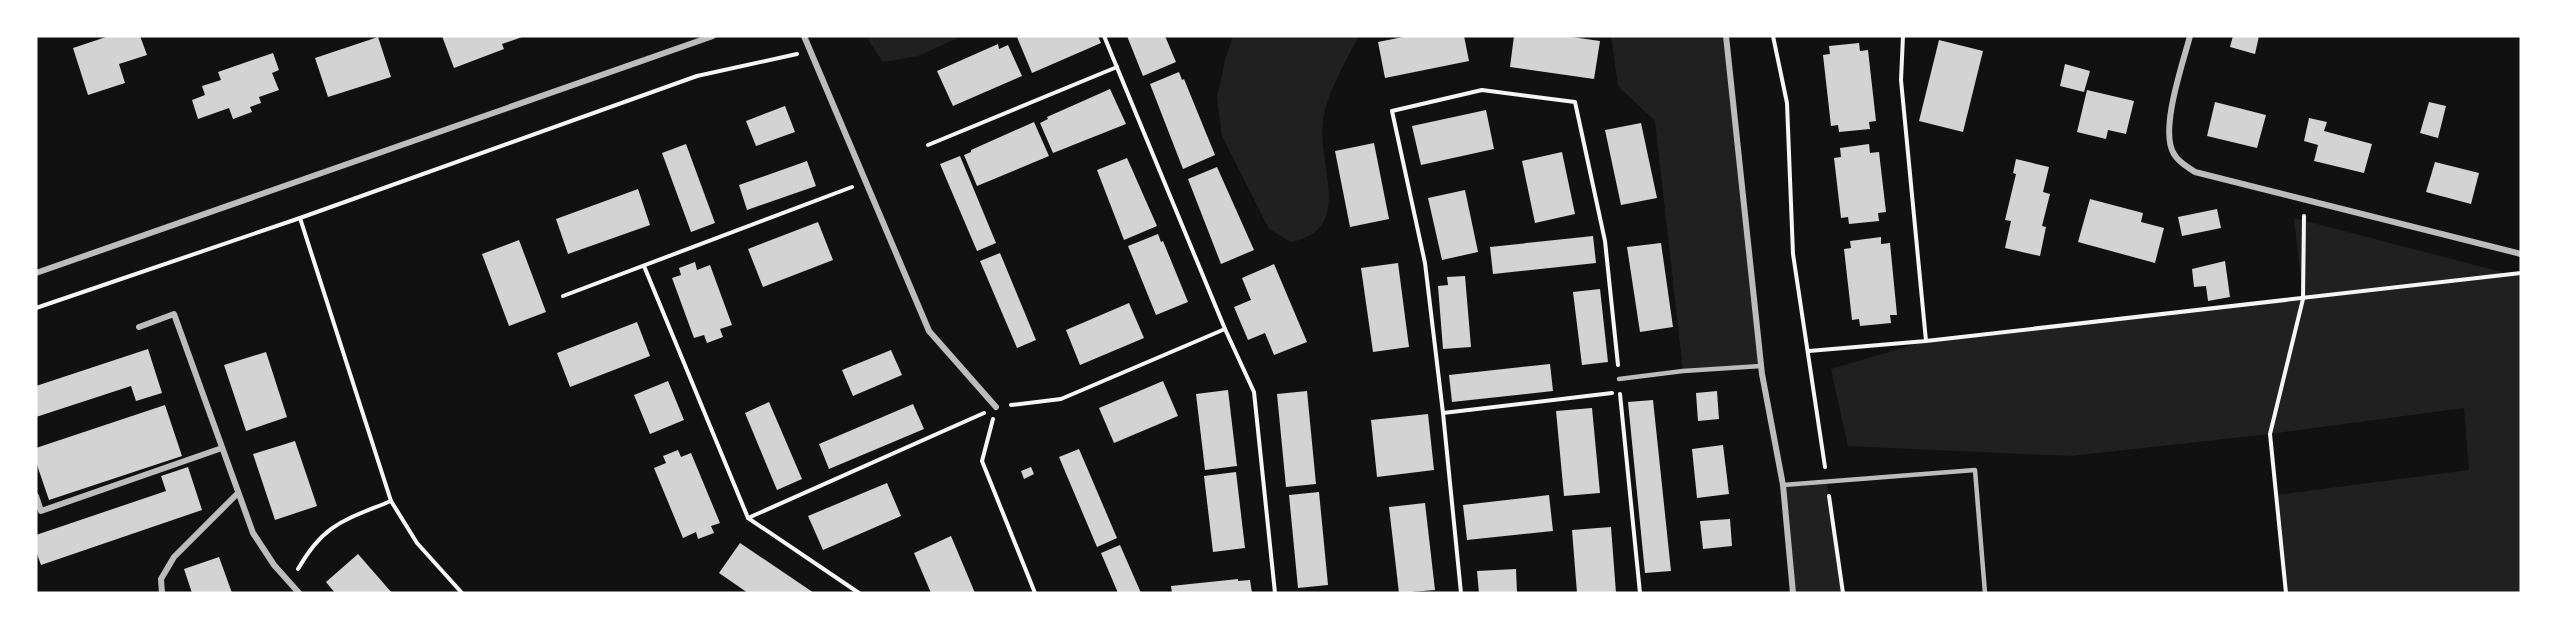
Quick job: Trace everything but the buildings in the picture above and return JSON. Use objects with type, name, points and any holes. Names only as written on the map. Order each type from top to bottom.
[{"type":"street","points":[[36,273],[712,36]]},
{"type":"street","points":[[804,36],[929,331],[996,407]]},
{"type":"street","points":[[1726,36],[1761,366],[1782,486],[1793,593]]},
{"type":"street","points":[[2190,36],[2170,120],[2168,139],[2173,154],[2182,164],[2196,172],[2521,254]]},
{"type":"street","points":[[139,327],[174,314],[253,533],[273,565],[299,593]]},
{"type":"street","points":[[36,496],[41,511],[222,448]]},
{"type":"street","points":[[162,593],[161,579],[174,557],[238,493]]},
{"type":"lane","points":[[1619,380],[1683,371],[1761,366]]},
{"type":"lane","points":[[1782,486],[1975,470],[1985,593]]},
{"type":"path","points":[[1104,36],[1225,329],[1254,392],[1275,593]]},
{"type":"path","points":[[1773,36],[1787,103],[1793,254],[1843,593]]},
{"type":"path","points":[[1903,36],[1901,80],[1926,341]]},
{"type":"path","points":[[36,308],[300,218],[697,76],[792,57],[809,48]]},
{"type":"path","points":[[928,145],[1116,67]]},
{"type":"path","points":[[1461,593],[1425,263],[1392,111],[1482,90],[1575,102],[1605,241],[1640,593]]},
{"type":"path","points":[[563,296],[866,182]]},
{"type":"path","points":[[2286,593],[2270,434],[2303,299],[2304,200]]},
{"type":"path","points":[[300,218],[391,501],[417,543],[462,593]]},
{"type":"path","points":[[644,266],[748,518],[858,593]]},
{"type":"path","points":[[1809,351],[1926,341],[2521,273]]},
{"type":"path","points":[[748,518],[996,407],[1061,399],[1225,329]]},
{"type":"path","points":[[1443,413],[1620,392]]},
{"type":"path","points":[[996,407],[982,461],[1035,593]]},
{"type":"path","points":[[290,583],[312,545],[335,524],[391,501]]},
{"type":"shaded area","points":[[869,36],[962,36],[918,56],[883,62],[869,41]]},
{"type":"shaded area","points":[[1233,36],[1359,36],[1338,77],[1323,121],[1329,194],[1328,210],[1322,224],[1311,235],[1291,242],[1269,229],[1222,136],[1217,98]]},
{"type":"shaded area","points":[[1611,36],[1726,36],[1761,366],[1683,371],[1655,121],[1618,86]]},
{"type":"shaded area","points":[[2294,218],[2521,277],[2521,593],[2286,593],[2276,495],[2469,470],[2464,408],[2270,434],[2070,456],[1848,446],[1831,369],[1926,341],[2303,299]]},
{"type":"shaded area","points":[[1827,483],[1843,593],[1793,593],[1783,485]]}]
